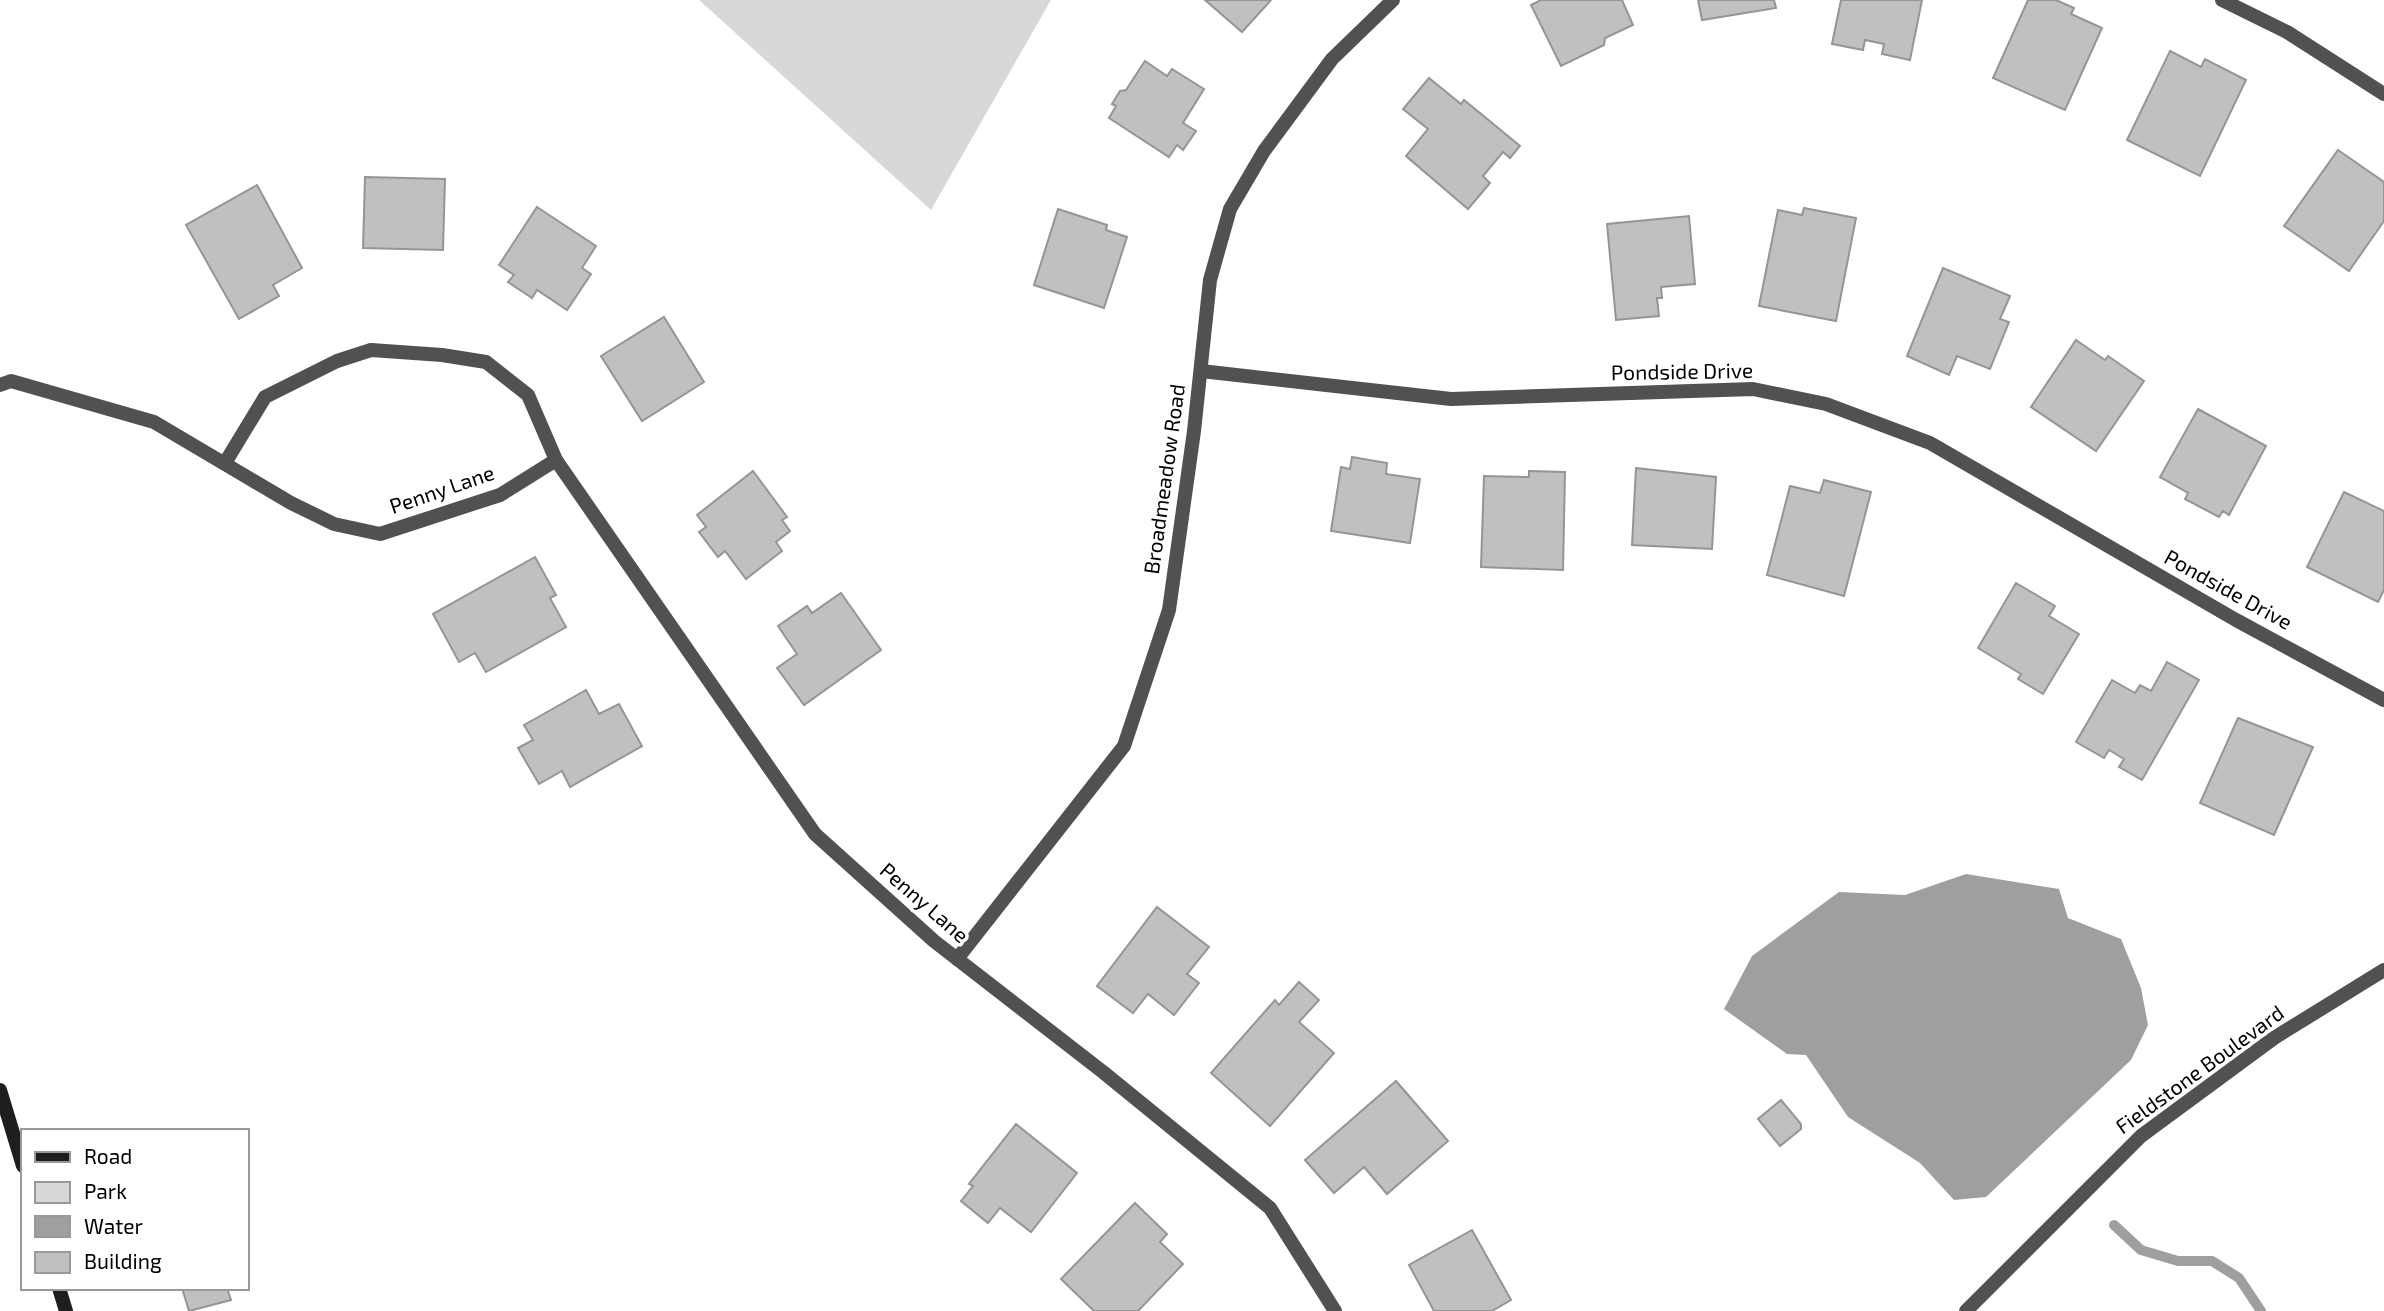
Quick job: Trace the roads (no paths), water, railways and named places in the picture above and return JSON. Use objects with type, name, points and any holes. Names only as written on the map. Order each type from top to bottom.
[{"type":"street","name":"Broadmeadow Road","points":[[957,959],[1125,746],[1169,610],[1201,371],[1210,280],[1230,209],[1264,151],[1332,59],[1393,0]]},
{"type":"street","points":[[2222,0],[2287,32],[2384,94]]},
{"type":"street","name":"Penny Lane","points":[[225,464],[265,397],[337,361],[371,350],[442,355],[486,362],[528,395],[556,460],[815,834],[957,959],[1103,1072],[1270,1208],[1335,1311]]},
{"type":"street","name":"Pondside Drive","points":[[1201,371],[1451,399],[1754,389],[1825,404],[1930,443],[2236,620],[2384,700]]},
{"type":"street","name":"Penny Lane","points":[[0,385],[11,382],[154,422],[291,503],[334,524],[380,534],[500,495],[556,460]]},
{"type":"street","name":"Fieldstone Boulevard","points":[[1966,1311],[2140,1136],[2274,1038],[2384,970]]},
{"type":"street","points":[[0,1090],[21,1159]]},
{"type":"street","points":[[60,1290],[66,1311]]},
{"type":"water","points":[[1966,874],[2059,889],[2068,918],[2121,939],[2141,988],[2148,1025],[2131,1060],[1986,1197],[1954,1200],[1920,1163],[1848,1117],[1806,1055],[1787,1054],[1724,1009],[1752,956],[1839,892],[1905,895]]},
{"type":"waterway","points":[[2114,1225],[2141,1250],[2178,1261],[2212,1261],[2239,1278],[2261,1311]]}]
